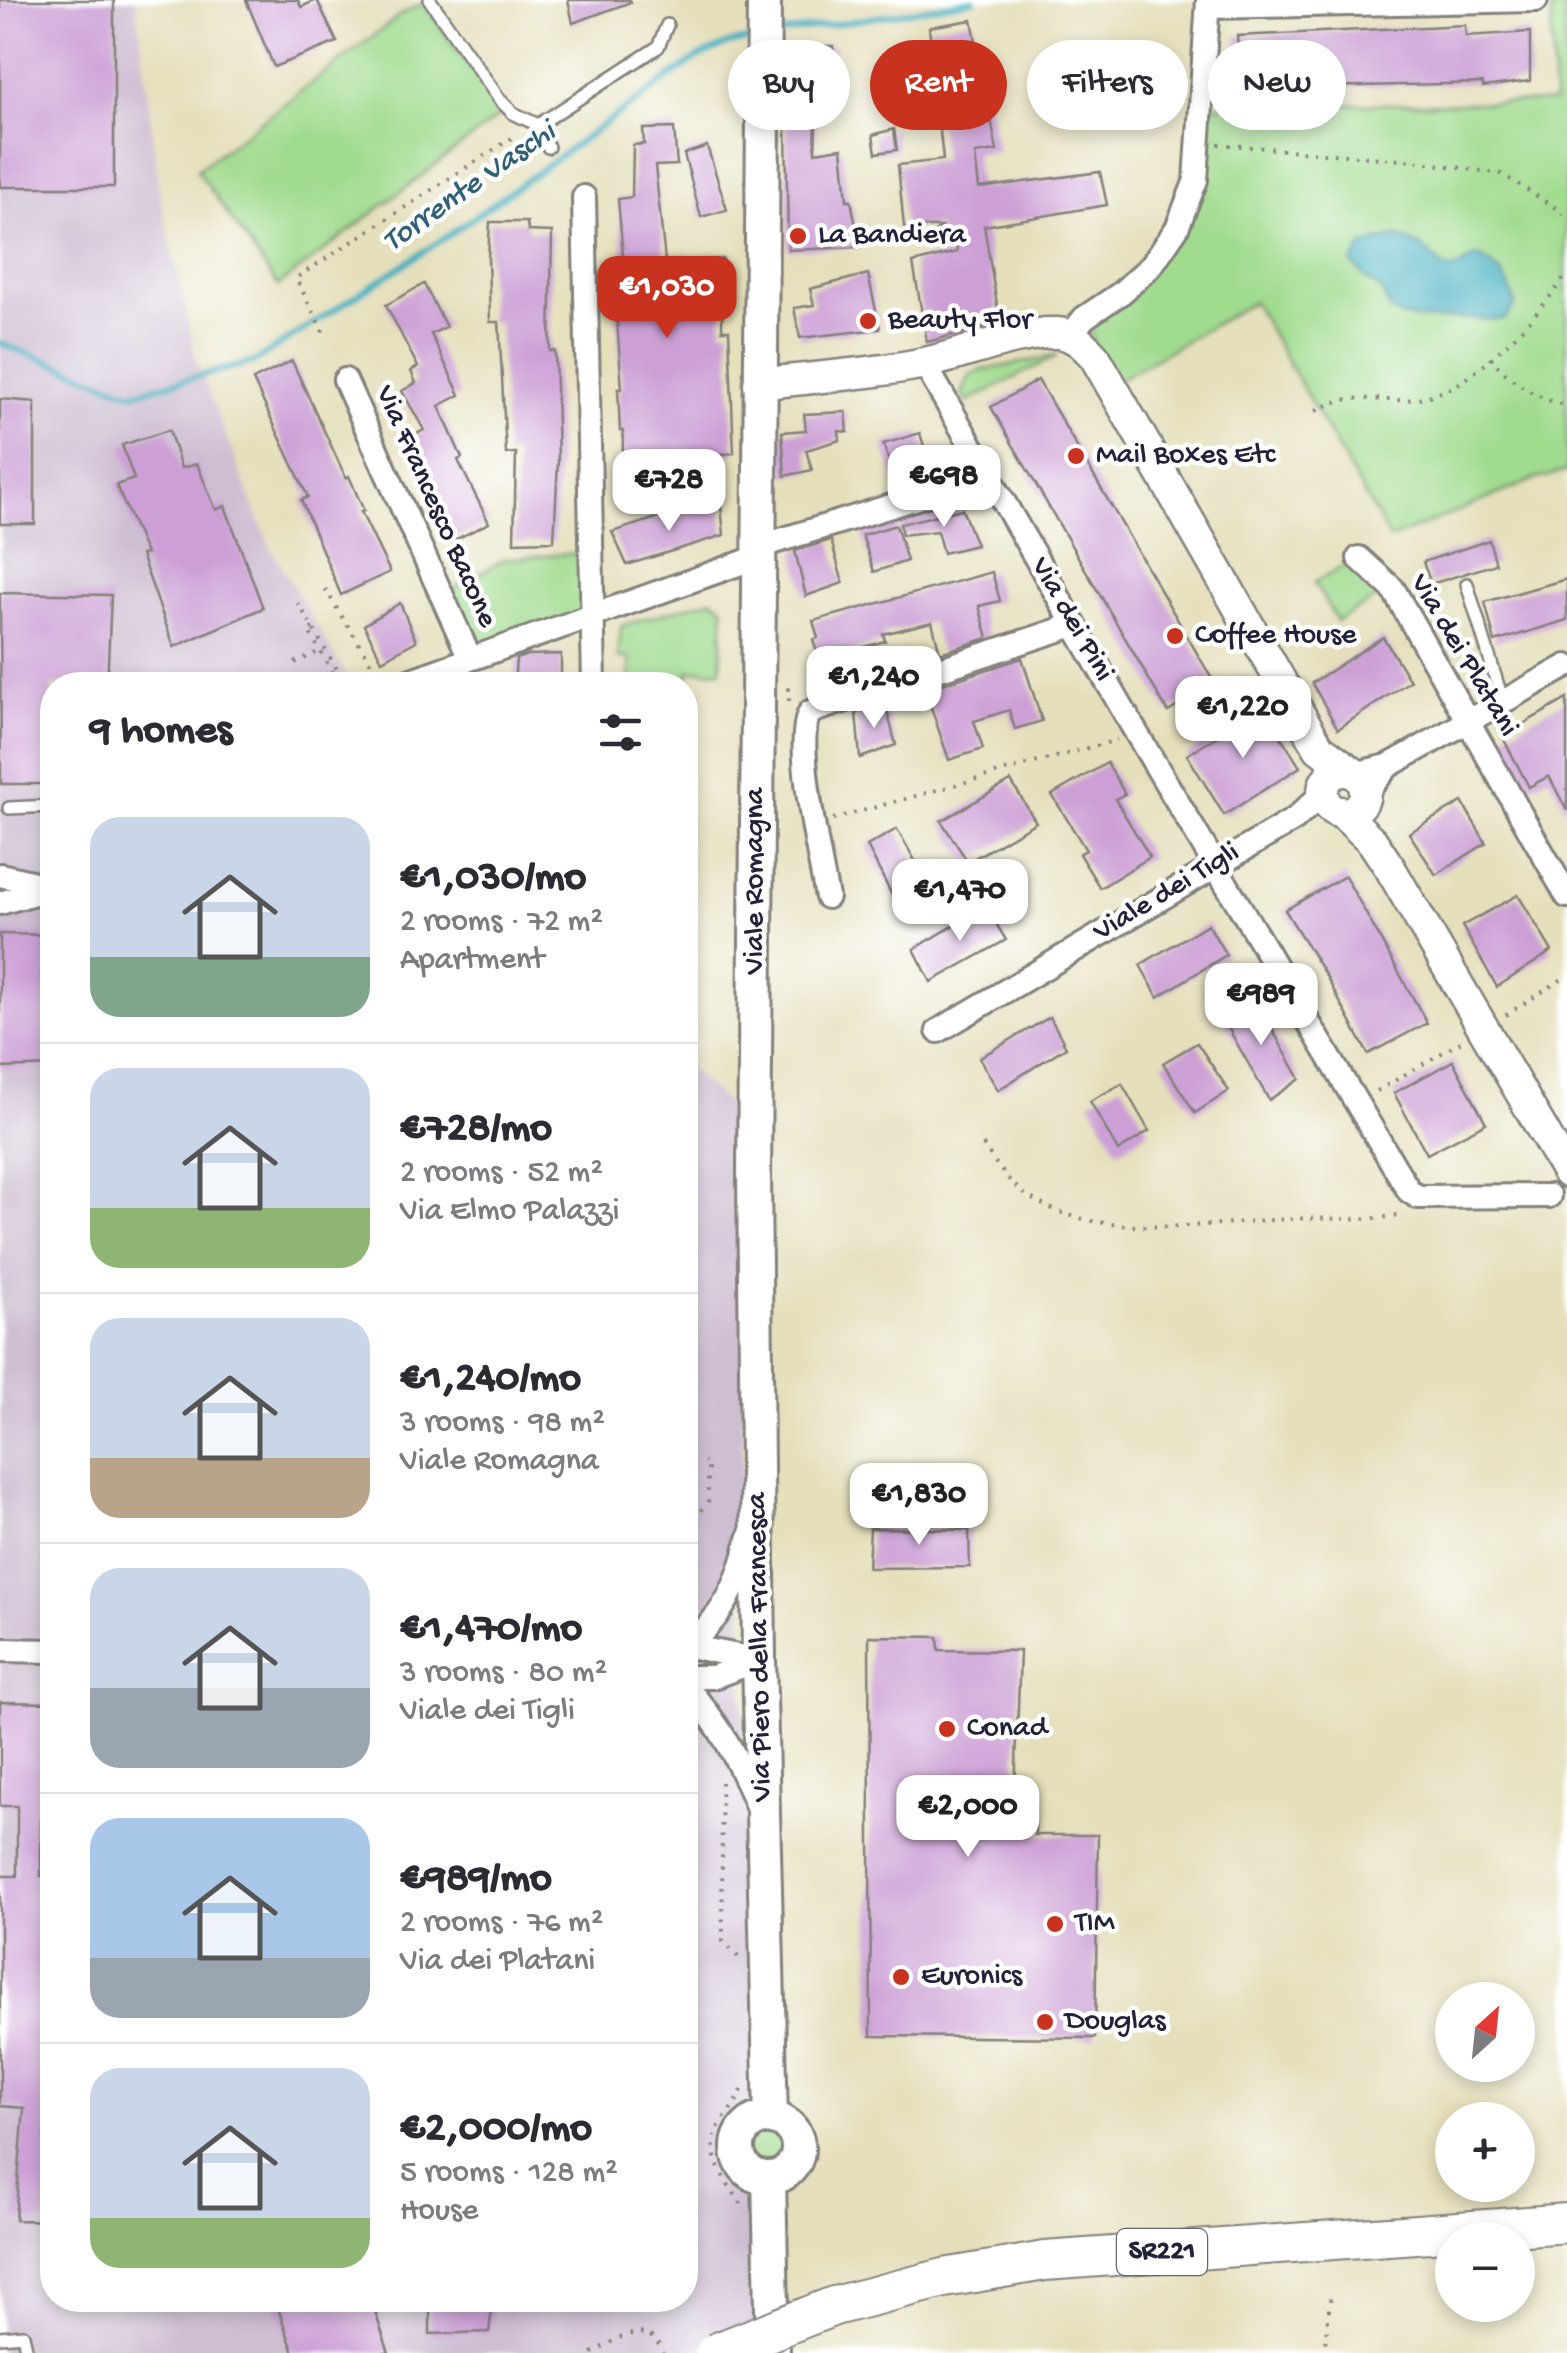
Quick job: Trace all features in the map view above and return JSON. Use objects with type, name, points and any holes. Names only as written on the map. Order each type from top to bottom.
[{"type":"main road","name":"Viale Romagna","points":[[754,1175],[764,0]]},
{"type":"main road","name":"Via Piero della Francesca","points":[[754,1175],[759,1660],[771,2118],[792,2129],[799,2152],[787,2172],[769,2178],[773,2353]]},
{"type":"main road","name":"SR221","points":[[715,2353],[834,2306],[944,2278],[1045,2261],[1567,2223]]},
{"type":"street","points":[[1070,336],[1084,318],[1151,266],[1178,228],[1196,180],[1208,3],[1536,0]]},
{"type":"street","points":[[584,198],[594,672]]},
{"type":"street","points":[[760,384],[924,363],[1035,335],[1070,336],[1344,792],[1558,1184],[1418,1197],[1409,1191],[1214,864]]},
{"type":"street","name":"Via dei Pini","points":[[924,363],[1214,864]]},
{"type":"street","name":"Via Francesco Bacone","points":[[345,380],[470,658]]},
{"type":"street","points":[[432,672],[758,552],[988,476]]},
{"type":"street","name":"Via dei Platani","points":[[1359,558],[1393,589],[1567,896]]},
{"type":"street","name":"Viale Romagna","points":[[826,897],[803,732],[810,712],[1074,625]]},
{"type":"street","name":"Viale dei Tigli","points":[[938,1031],[1214,864],[1567,666]]},
{"type":"street","points":[[0,875],[40,884]]},
{"type":"street","points":[[0,903],[40,891]]},
{"type":"street","points":[[698,1636],[716,1620],[742,1570],[758,1502]]},
{"type":"street","points":[[698,1648],[759,1660]]},
{"type":"street","points":[[0,1650],[40,1651]]},
{"type":"street","points":[[698,1678],[713,1677],[759,1660]]},
{"type":"street","points":[[698,1700],[731,1744],[765,1824]]},
{"type":"lane","points":[[430,0],[500,100],[548,147]]},
{"type":"lane","points":[[531,128],[658,46],[667,25]]},
{"type":"lane","points":[[1467,584],[1504,702]]},
{"type":"lane","points":[[9,808],[40,807]]},
{"type":"lane","points":[[0,2337],[23,2335],[27,2353]]},
{"type":"path","points":[[323,332],[296,278],[531,128]]},
{"type":"path","points":[[1198,142],[1502,174],[1567,219]]},
{"type":"path","points":[[1316,411],[1340,398],[1407,400],[1440,393],[1460,383],[1533,316],[1567,274]]},
{"type":"path","points":[[1490,357],[1524,390],[1567,406]]},
{"type":"path","points":[[325,589],[378,672]]},
{"type":"path","points":[[298,603],[336,672]]},
{"type":"path","points":[[313,628],[308,630],[334,672]]},
{"type":"path","points":[[295,663],[320,651]]},
{"type":"path","points":[[814,825],[1137,734]]},
{"type":"path","points":[[983,1145],[1022,1192],[1050,1208],[1091,1222],[1162,1226],[1402,1216],[1418,1197]]},
{"type":"path","points":[[698,1514],[708,1501],[708,1463],[704,1462]]},
{"type":"path","points":[[721,1773],[723,1941],[741,1961]]},
{"type":"path","points":[[744,2079],[741,2093],[715,2139],[720,2177],[747,2214]]},
{"type":"path","points":[[1324,2353],[1331,2292]]},
{"type":"path","points":[[592,2353],[628,2333],[642,2332],[661,2346],[663,2353]]},
{"type":"shaded area","points":[[0,0],[136,0],[160,195],[197,363],[269,545],[344,672],[40,672],[40,2312],[698,2312],[698,1077],[743,1119],[742,1672],[763,2323],[683,2353],[0,2353]]},
{"type":"green space","points":[[1565,0],[1567,471],[1533,480],[1390,539],[1253,302],[1111,384],[1084,318],[1177,228],[1202,106],[1208,106],[1208,130],[1346,130],[1346,104],[1554,102],[1551,12]]},
{"type":"green space","points":[[423,3],[503,113],[278,286],[197,170],[402,14]]},
{"type":"green space","points":[[1057,356],[967,402],[962,394],[969,377],[979,371]]},
{"type":"green space","points":[[592,552],[593,613],[470,658],[441,596],[505,559]]},
{"type":"green space","points":[[1359,558],[1393,589],[1337,621],[1314,583]]},
{"type":"green space","points":[[712,599],[724,607],[721,670],[630,672],[630,658],[618,658],[621,626]]},
{"type":"green space","points":[[769,2118],[790,2127],[799,2148],[790,2169],[769,2178],[748,2169],[739,2148],[748,2127]]},
{"type":"water","points":[[1397,236],[1422,247],[1443,267],[1454,269],[1478,256],[1503,276],[1515,305],[1500,320],[1418,319],[1391,312],[1381,289],[1352,263],[1363,245]]},
{"type":"building","points":[[0,0],[114,0],[114,187],[0,187]]},
{"type":"building","points":[[246,0],[298,0],[301,7],[317,0],[337,42],[274,67]]},
{"type":"building","points":[[568,0],[630,0],[631,2],[573,23]]},
{"type":"building","points":[[972,20],[976,40],[930,40],[929,27]]},
{"type":"building","points":[[1465,25],[1466,36],[1530,32],[1530,81],[1483,87],[1483,83],[1346,86],[1346,40],[1237,40],[1237,36]]},
{"type":"building","points":[[674,128],[677,165],[655,166],[665,261],[723,259],[722,330],[729,330],[734,453],[672,458],[671,498],[622,499],[623,431],[618,389],[622,389],[613,267],[624,267],[618,199],[632,197],[633,145],[644,144],[643,129]]},
{"type":"building","points":[[786,130],[816,130],[815,152],[842,148],[847,200],[851,200],[860,247],[788,250]]},
{"type":"building","points":[[894,130],[897,150],[876,153],[873,135]]},
{"type":"building","points":[[940,130],[993,130],[997,151],[975,154],[979,188],[1100,172],[1107,205],[984,226],[1000,323],[927,342],[913,263],[957,252],[956,243],[921,244],[941,227],[904,227],[898,165],[943,160]]},
{"type":"building","points":[[707,146],[727,210],[701,217],[684,154]]},
{"type":"building","points":[[490,222],[527,222],[528,231],[552,232],[550,351],[555,351],[558,461],[554,541],[514,542],[516,453],[506,454],[499,322],[490,322]]},
{"type":"building","points":[[868,274],[880,329],[800,338],[794,308],[814,305],[810,289]]},
{"type":"building","points":[[424,284],[446,327],[431,334],[460,395],[439,406],[462,458],[458,460],[489,523],[450,542],[406,439],[424,430],[402,391],[416,383],[411,371],[418,367],[386,305]]},
{"type":"building","points":[[292,361],[346,478],[349,476],[364,511],[361,512],[390,572],[341,595],[301,500],[308,497],[253,380]]},
{"type":"building","points":[[1038,380],[1215,684],[1168,712],[991,407]]},
{"type":"building","points":[[0,399],[35,402],[35,524],[0,524]]},
{"type":"building","points":[[846,412],[848,432],[839,431],[840,440],[806,450],[812,470],[785,476],[782,432],[806,430],[804,414]]},
{"type":"building","points":[[169,430],[181,468],[197,464],[216,510],[225,506],[263,608],[174,647],[141,555],[146,554],[116,485],[134,479],[122,445]]},
{"type":"building","points":[[920,433],[932,473],[898,486],[883,444]]},
{"type":"building","points":[[721,507],[724,535],[627,565],[612,532],[663,516]]},
{"type":"building","points":[[962,509],[976,545],[943,553],[937,531],[902,535],[900,524]]},
{"type":"building","points":[[896,525],[907,561],[874,572],[862,535]]},
{"type":"building","points":[[831,540],[843,583],[806,596],[795,551]]},
{"type":"building","points":[[1489,540],[1496,564],[1431,584],[1423,562]]},
{"type":"building","points":[[992,572],[1000,601],[979,606],[988,638],[940,653],[932,622],[883,634],[885,641],[854,650],[860,670],[826,680],[813,640],[818,638],[813,621]]},
{"type":"building","points":[[1567,579],[1567,620],[1495,642],[1485,602]]},
{"type":"building","points":[[0,593],[111,595],[108,672],[40,672],[40,784],[1,784]]},
{"type":"building","points":[[400,603],[416,641],[382,660],[364,625]]},
{"type":"building","points":[[1383,637],[1410,681],[1338,729],[1312,683]]},
{"type":"building","points":[[561,654],[561,672],[515,672],[516,659]]},
{"type":"building","points":[[1022,658],[1042,721],[1015,729],[1009,710],[974,721],[983,749],[949,760],[925,690]]},
{"type":"building","points":[[1567,699],[1567,811],[1549,776],[1529,787],[1502,736]]},
{"type":"building","points":[[885,703],[896,745],[860,758],[856,713]]},
{"type":"building","points":[[1263,708],[1300,767],[1224,815],[1187,755]]},
{"type":"building","points":[[1107,763],[1125,794],[1115,799],[1150,857],[1100,888],[1079,854],[1086,850],[1052,795]]},
{"type":"building","points":[[1011,781],[1036,822],[968,862],[941,821]]},
{"type":"building","points":[[1462,802],[1486,843],[1436,875],[1409,833]]},
{"type":"building","points":[[897,829],[934,894],[900,911],[867,846]]},
{"type":"building","points":[[1345,876],[1427,1023],[1368,1054],[1285,910]]},
{"type":"building","points":[[1518,895],[1552,951],[1497,987],[1462,926]]},
{"type":"building","points":[[986,907],[1006,940],[931,982],[914,949]]},
{"type":"building","points":[[1208,924],[1226,955],[1158,997],[1140,965]]},
{"type":"building","points":[[0,934],[40,935],[40,1066],[0,1068]]},
{"type":"building","points":[[1254,997],[1300,1079],[1269,1100],[1222,1017]]},
{"type":"building","points":[[1050,1017],[1066,1047],[998,1090],[979,1058]]},
{"type":"building","points":[[1197,1043],[1229,1091],[1195,1113],[1163,1063]]},
{"type":"building","points":[[1453,1061],[1486,1123],[1427,1154],[1394,1093]]},
{"type":"building","points":[[1122,1084],[1149,1131],[1118,1151],[1090,1101]]},
{"type":"building","points":[[946,1470],[952,1494],[927,1501],[920,1478]]},
{"type":"building","points":[[870,1528],[969,1530],[970,1567],[868,1568]]},
{"type":"building","points":[[869,1636],[938,1637],[939,1650],[1020,1651],[1015,1794],[1035,1793],[1035,1835],[1098,1835],[1095,2038],[871,2036]]},
{"type":"building","points":[[0,1702],[40,1703],[40,2221],[15,2220],[24,2108],[0,2106],[0,1876],[17,1876],[17,1806],[0,1806]]},
{"type":"building","points":[[279,2312],[375,2312],[389,2353],[294,2353]]},
{"type":"building","points":[[430,2312],[492,2312],[489,2332],[430,2334]]},
{"type":"waterway","name":"Torrente Vaschi","points":[[773,35],[974,0]]},
{"type":"waterway","name":"Torrente Vaschi","points":[[0,343],[132,393],[254,362],[449,235],[697,58],[728,44],[756,38]]},
{"type":"place","name":"La Bandiera","points":[[798,236]]},
{"type":"place","name":"Beauty Flor","points":[[868,321]]},
{"type":"place","name":"Mail Boxes Etc","points":[[1076,456]]},
{"type":"place","name":"Coffee House","points":[[1175,636]]},
{"type":"place","name":"Conad","points":[[947,1729]]},
{"type":"place","name":"TIM","points":[[1055,1924]]},
{"type":"place","name":"Euronics","points":[[901,1977]]},
{"type":"place","name":"Douglas","points":[[1045,2022]]}]
